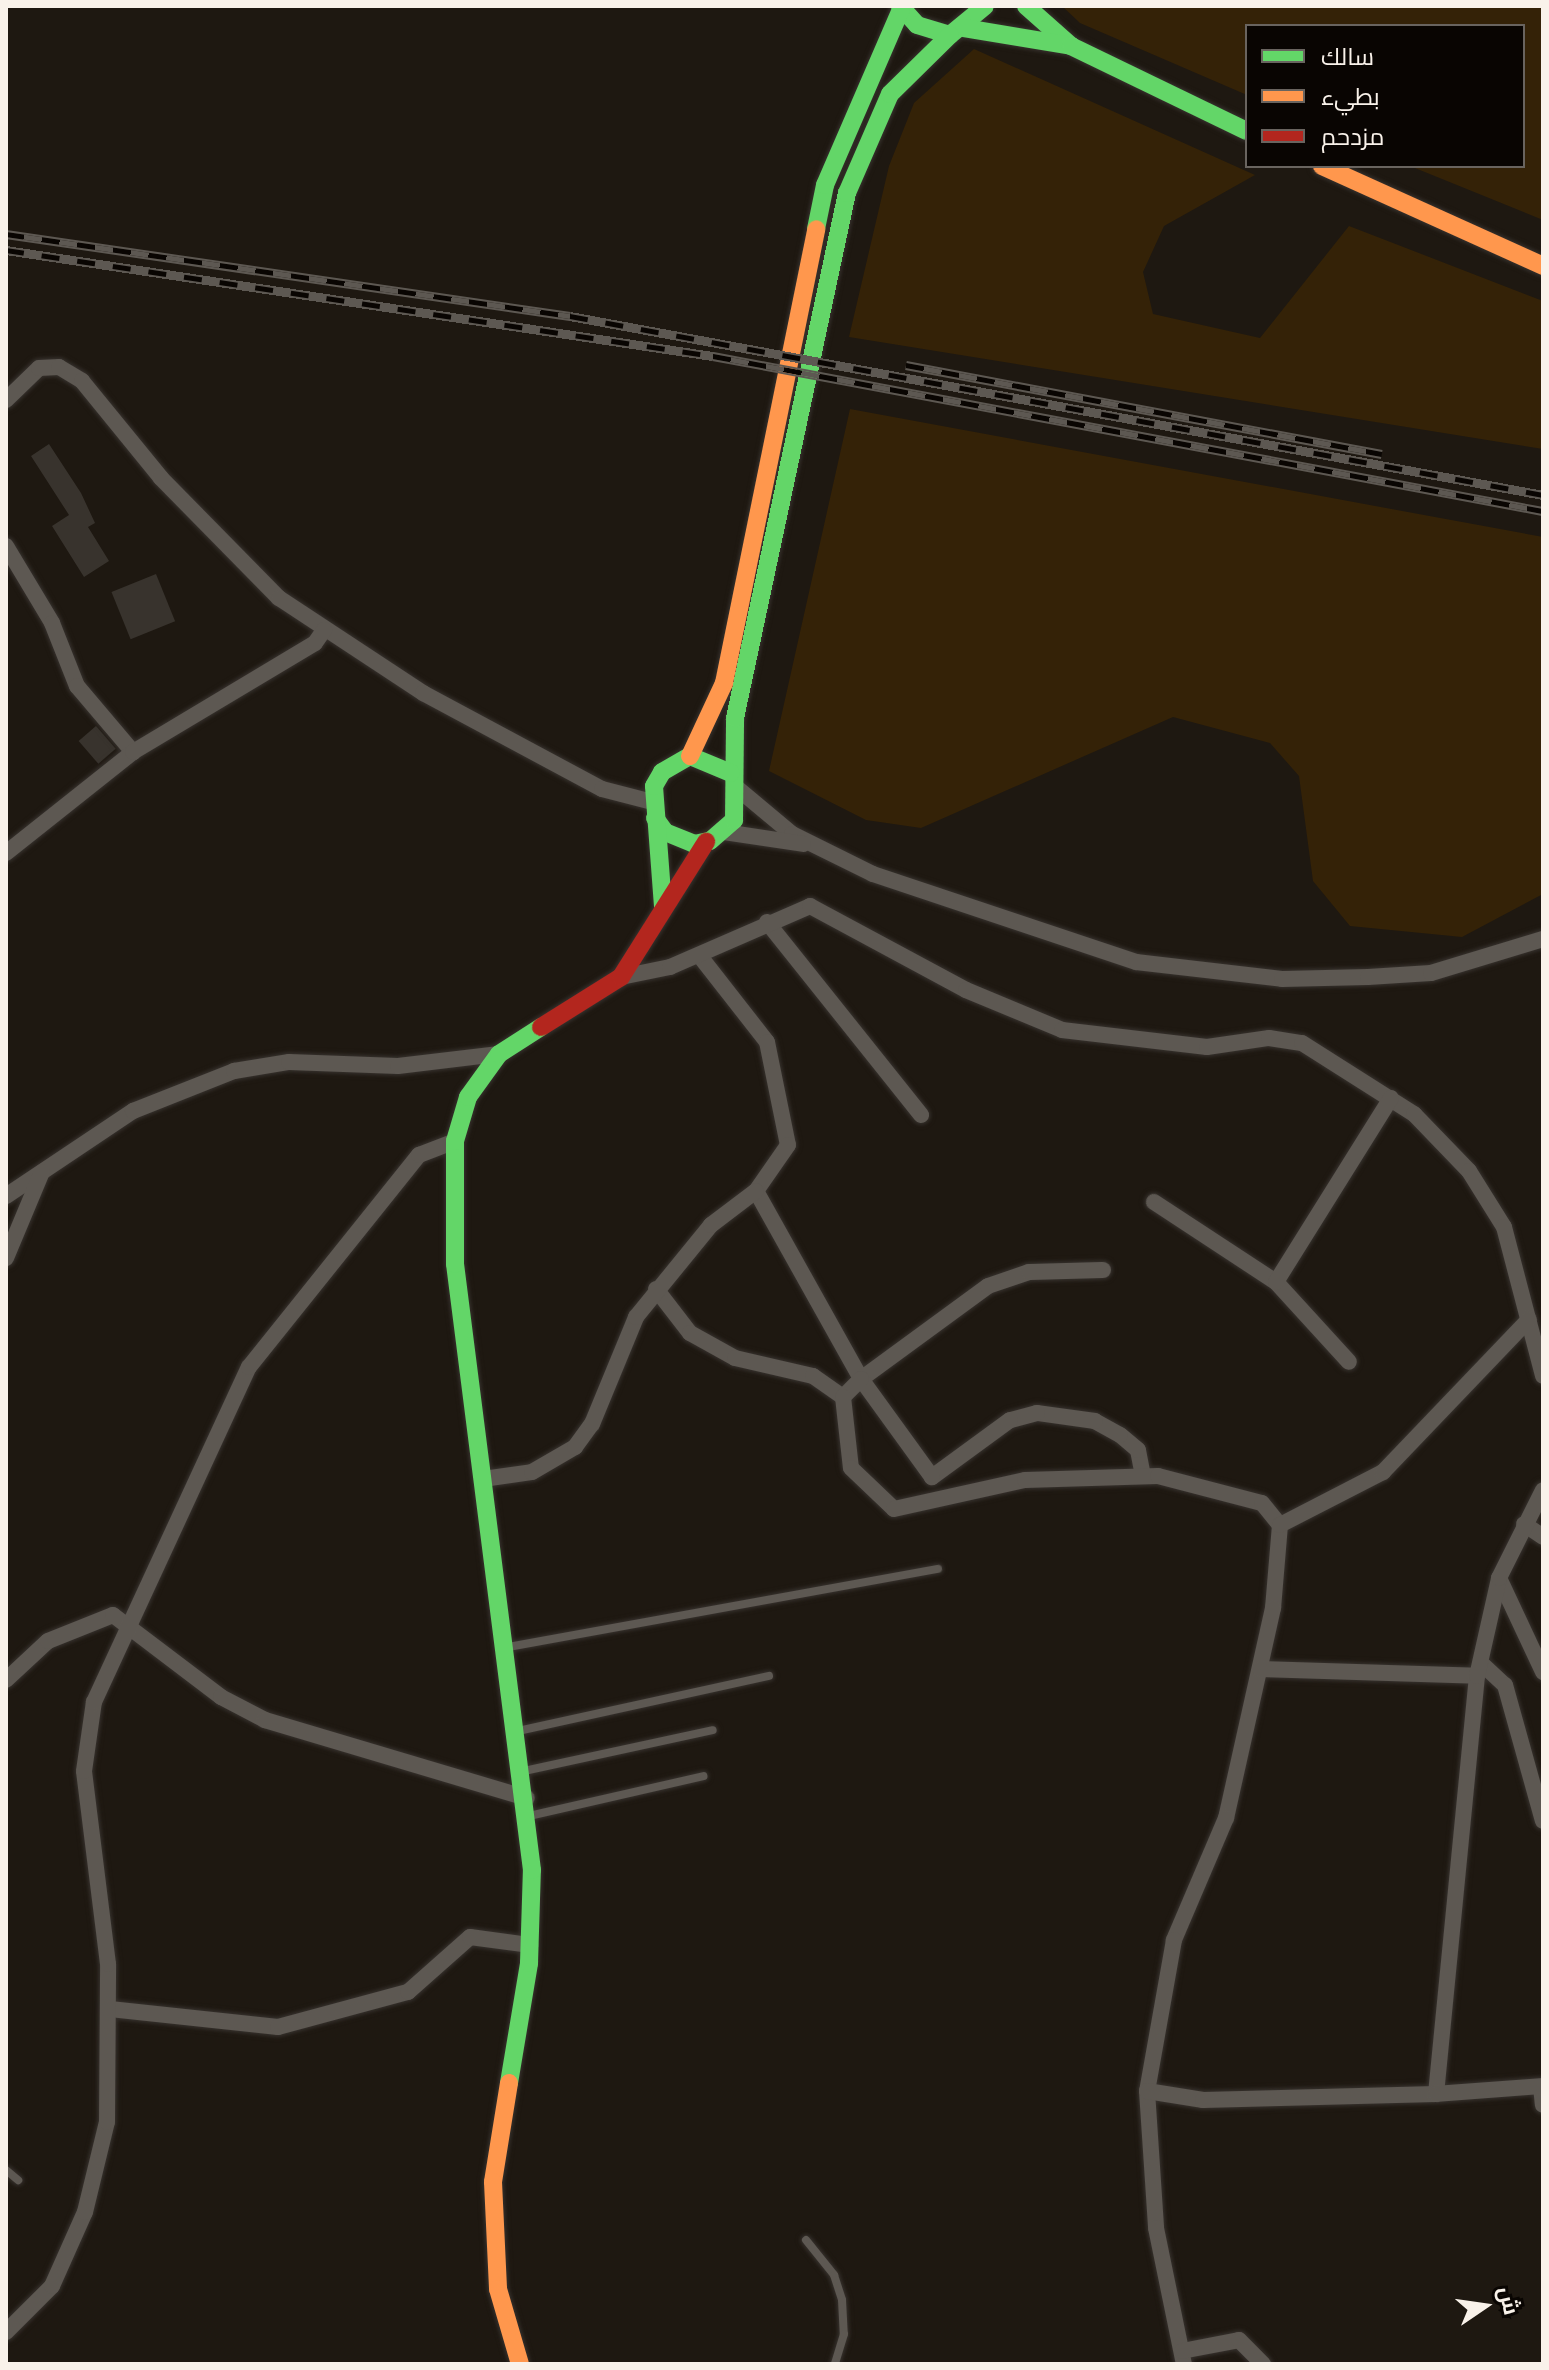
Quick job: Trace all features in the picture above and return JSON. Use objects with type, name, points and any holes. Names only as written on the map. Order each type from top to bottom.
[{"type":"street","points":[[621,977],[706,842],[724,832],[736,812],[735,718],[771,559],[834,248],[876,119],[908,72],[985,6]]},
{"type":"street","points":[[1026,6],[1071,46],[1245,130]]},
{"type":"street","points":[[663,910],[654,810],[662,772],[690,756],[719,703],[810,241],[844,135],[901,7],[927,30],[1071,46]]},
{"type":"street","points":[[1326,168],[1543,266]]},
{"type":"street","points":[[810,241],[834,248]]},
{"type":"street","points":[[6,400],[39,368],[59,367],[82,381],[239,564],[324,630],[586,781],[654,810],[679,840],[706,842]]},
{"type":"street","points":[[6,546],[52,623],[77,686],[133,752]]},
{"type":"street","points":[[750,555],[771,559]]},
{"type":"street","points":[[6,853],[133,752],[315,643],[324,630]]},
{"type":"street","points":[[690,756],[734,781],[812,845]]},
{"type":"street","points":[[724,832],[812,845],[1053,939],[1211,974],[1431,973],[1542,940]]},
{"type":"street","points":[[520,2364],[498,2289],[493,2196],[530,1945],[528,1807],[455,1264],[455,1141],[468,1097],[499,1054],[621,977],[699,955],[797,909],[821,909],[966,990],[1062,1030],[1207,1047],[1269,1038],[1302,1043],[1391,1098],[1441,1137],[1488,1199],[1504,1227],[1529,1319],[1538,1338],[1543,1376]]},
{"type":"street","points":[[767,922],[921,1115]]},
{"type":"street","points":[[483,1479],[532,1472],[575,1447],[656,1289],[711,1225],[756,1191],[785,1155],[788,1127],[767,1042],[699,955]]},
{"type":"street","points":[[6,1196],[133,1111],[234,1071],[289,1062],[398,1066],[499,1054]]},
{"type":"street","points":[[1276,1282],[1391,1098]]},
{"type":"street","points":[[6,2332],[52,2286],[85,2212],[112,2084],[110,2009],[84,1738],[130,1624],[249,1367],[419,1155],[455,1141]]},
{"type":"street","points":[[6,1258],[42,1172]]},
{"type":"street","points":[[756,1191],[861,1379],[930,1476],[941,1477],[1010,1420],[1037,1413],[1095,1421],[1120,1435],[1138,1450],[1143,1476]]},
{"type":"street","points":[[1154,1202],[1276,1282],[1349,1362]]},
{"type":"street","points":[[843,1397],[861,1379],[988,1286],[1029,1272],[1103,1270]]},
{"type":"street","points":[[656,1289],[690,1333],[735,1358],[813,1376],[843,1397],[851,1468],[879,1502],[914,1506],[1025,1480],[1143,1476],[1262,1503],[1280,1525],[1260,1669],[1226,1818],[1174,1940],[1147,2091],[1156,2228],[1183,2357],[1239,2340],[1263,2364]]},
{"type":"street","points":[[1280,1525],[1383,1472],[1529,1319]]},
{"type":"street","points":[[914,1506],[930,1476]]},
{"type":"street","points":[[1436,2094],[1479,1669],[1499,1578],[1543,1490]]},
{"type":"street","points":[[1524,1524],[1543,1537]]},
{"type":"street","points":[[1499,1578],[1543,1672]]},
{"type":"street","points":[[6,1680],[48,1641],[96,1618],[113,1615],[130,1624],[183,1670],[265,1720],[528,1807]]},
{"type":"street","points":[[1260,1669],[1479,1669],[1505,1685],[1543,1821]]},
{"type":"street","points":[[110,2009],[278,2027],[408,1992],[470,1937],[530,1945]]},
{"type":"street","points":[[1147,2091],[1203,2100],[1436,2094],[1542,2086],[1543,2105]]},
{"type":"lane","points":[[508,1647],[938,1569]]},
{"type":"lane","points":[[518,1731],[769,1676]]},
{"type":"lane","points":[[524,1771],[713,1730]]},
{"type":"lane","points":[[528,1807],[703,1776]]},
{"type":"lane","points":[[6,2170],[18,2180]]},
{"type":"lane","points":[[806,2240],[834,2275],[842,2300],[844,2334],[835,2364]]},
{"type":"shaded area","points":[[1062,6],[1543,6],[1543,220],[1415,168],[1525,168],[1525,24],[1245,24],[1245,94],[1080,23]]},
{"type":"shaded area","points":[[974,49],[1255,175],[1164,226],[1143,272],[1153,314],[1260,338],[1349,226],[1543,301],[1543,449],[849,337],[889,166],[914,103]]},
{"type":"shaded area","points":[[850,409],[1543,537],[1543,894],[1462,937],[1350,926],[1313,881],[1299,776],[1270,743],[1173,717],[921,828],[866,820],[769,771]]},
{"type":"building","points":[[49,444],[81,493],[95,523],[88,527],[109,561],[84,577],[52,526],[69,515],[31,456]]},
{"type":"building","points":[[156,574],[175,621],[131,639],[111,592]]},
{"type":"building","points":[[96,726],[116,749],[98,764],[79,741]]},
{"type":"railway","points":[[6,234],[570,316],[1543,495]]},
{"type":"railway","points":[[6,250],[713,356],[1543,511]]},
{"type":"railway","points":[[906,365],[1382,454]]},
{"type":"traffic: fast","points":[[900,6],[917,25],[950,35],[985,6]]},
{"type":"traffic: fast","points":[[1026,6],[1071,46]]},
{"type":"traffic: fast","points":[[816,229],[825,185],[901,9]]},
{"type":"traffic: fast","points":[[964,28],[1071,46],[1245,130]]},
{"type":"traffic: fast","points":[[655,818],[665,832],[694,844],[710,841],[734,820],[735,718],[847,193],[890,94],[950,35]]},
{"type":"traffic: fast","points":[[663,906],[654,786],[662,772],[690,756],[731,773]]},
{"type":"traffic: fast","points":[[509,2083],[529,1963],[532,1870],[455,1264],[455,1141],[468,1097],[499,1054],[541,1027]]},
{"type":"traffic: slow","points":[[1326,168],[1543,266]]},
{"type":"traffic: slow","points":[[690,756],[724,683],[816,229]]},
{"type":"traffic: slow","points":[[509,2083],[493,2182],[498,2289],[520,2364]]},
{"type":"traffic: jam","points":[[541,1027],[621,977],[706,842]]}]
